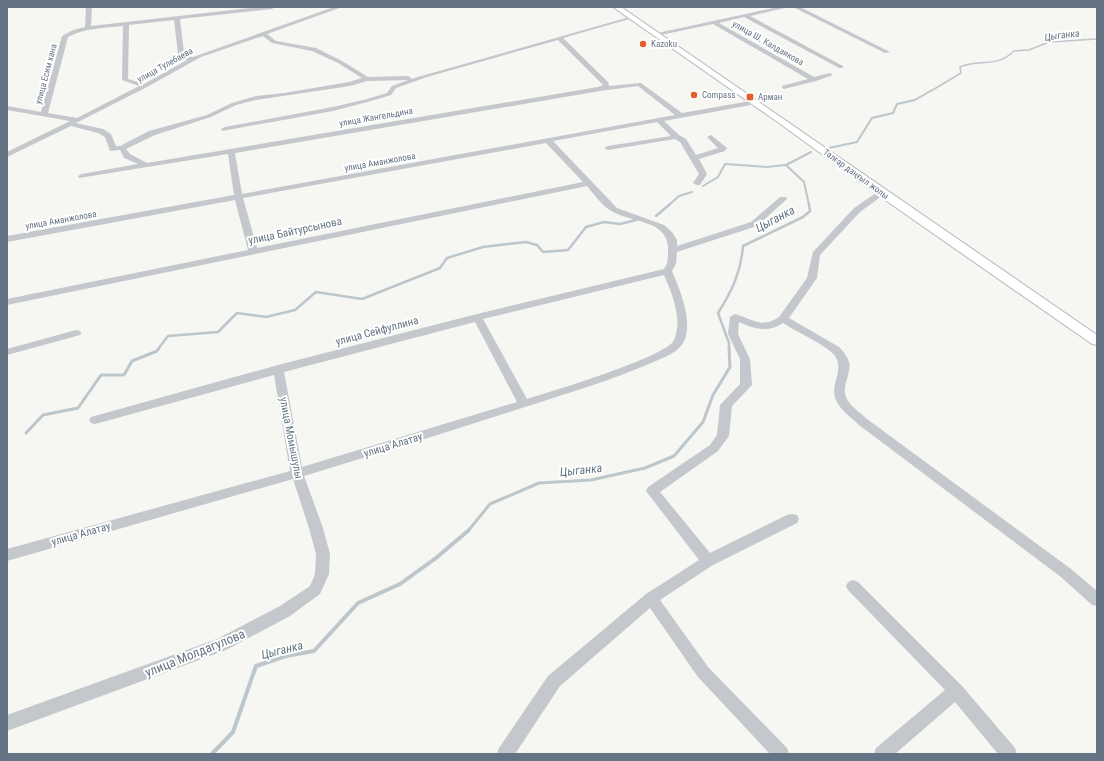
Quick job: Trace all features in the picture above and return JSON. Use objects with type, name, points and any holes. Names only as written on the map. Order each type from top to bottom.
[{"type":"main road","name":"Талғар даңғыл жолы","points":[[616,7],[756,102],[882,193],[1097,341]]},
{"type":"street","points":[[89,7],[88,28],[272,7]]},
{"type":"street","points":[[204,15],[206,7]]},
{"type":"street","name":"улица Тулебаева","points":[[7,155],[145,86],[194,59],[338,7]]},
{"type":"street","points":[[656,34],[786,7]]},
{"type":"street","points":[[796,7],[887,52]]},
{"type":"street","points":[[746,16],[841,67]]},
{"type":"street","points":[[225,129],[332,109],[369,100],[389,94],[394,87],[425,76],[631,17]]},
{"type":"street","points":[[177,18],[181,54],[186,58],[194,59]]},
{"type":"street","name":"улица Ш. Калдаякова","points":[[714,22],[814,80]]},
{"type":"street","points":[[126,24],[125,80],[145,86]]},
{"type":"street","name":"улица Есим хана","points":[[44,114],[65,36],[75,31],[88,28]]},
{"type":"street","points":[[264,34],[274,42],[314,48],[367,78]]},
{"type":"street","points":[[559,38],[606,83],[606,86],[600,88]]},
{"type":"street","points":[[784,87],[830,75]]},
{"type":"street","points":[[70,124],[100,131],[108,136],[113,148],[122,148],[152,133],[209,116],[234,104],[256,98],[350,84],[367,78],[388,79],[425,76]]},
{"type":"street","name":"улица Жангельдина","points":[[82,176],[600,88],[639,84],[681,116]]},
{"type":"street","name":"улица Аманжолова","points":[[7,239],[239,198],[756,102]]},
{"type":"street","points":[[7,108],[78,120]]},
{"type":"street","points":[[659,120],[682,141],[694,158],[702,174],[697,183]]},
{"type":"street","points":[[608,148],[676,137]]},
{"type":"street","points":[[694,158],[723,148],[711,137]]},
{"type":"street","points":[[549,141],[614,210],[620,214],[651,222],[665,230],[672,237],[674,245],[672,264],[667,271]]},
{"type":"street","points":[[122,148],[127,156],[146,165]]},
{"type":"street","points":[[231,151],[239,198],[253,252]]},
{"type":"street","name":"улица Байтурсынова","points":[[7,302],[588,183]]},
{"type":"street","points":[[708,561],[652,491],[714,448],[723,436],[726,405],[746,384],[745,359],[733,334],[735,317],[764,327],[774,326],[783,319],[812,278],[816,254],[857,210],[882,193]]},
{"type":"street","points":[[673,250],[754,224],[783,199]]},
{"type":"street","name":"улица Сейфуллина","points":[[95,420],[278,369],[477,317],[667,271]]},
{"type":"street","name":"улица Алатау","points":[[7,555],[297,474],[579,387],[659,356],[676,345],[679,339],[682,320],[681,307],[676,289],[667,271]]},
{"type":"street","points":[[477,317],[524,404]]},
{"type":"street","points":[[783,319],[835,349],[841,355],[844,360],[840,396],[844,403],[863,422],[1096,595]]},
{"type":"street","points":[[7,352],[76,333]]},
{"type":"street","name":"улица Момышулы","points":[[278,369],[297,474],[316,528]]},
{"type":"street","points":[[504,754],[554,681],[651,598],[708,561],[792,519]]},
{"type":"street","name":"улица Молдагулова","points":[[7,723],[221,645],[285,611],[315,590],[322,574],[323,554],[316,528]]},
{"type":"street","points":[[854,586],[956,691],[1009,754]]},
{"type":"street","points":[[651,598],[703,672],[781,754]]},
{"type":"street","points":[[882,754],[956,691]]},
{"type":"waterway","name":"Цыганка","points":[[931,91],[961,73],[960,67],[967,64],[994,62],[1014,51],[1029,50],[1049,42],[1097,39]]},
{"type":"waterway","name":"Цыганка","points":[[829,148],[857,142],[872,118],[893,113],[897,104],[915,100],[932,90]]},
{"type":"waterway","name":"Цыганка","points":[[786,165],[811,152]]},
{"type":"waterway","points":[[703,186],[718,177],[725,164],[766,167],[786,165]]},
{"type":"waterway","name":"Цыганка","points":[[786,165],[804,182],[809,205]]},
{"type":"waterway","points":[[669,205],[679,196],[692,192]]},
{"type":"waterway","points":[[656,216],[670,204]]},
{"type":"waterway","name":"Цыганка","points":[[729,348],[729,343],[718,313],[728,297],[738,273],[743,246],[803,217],[810,211],[809,204]]},
{"type":"waterway","points":[[158,349],[168,336],[218,332],[237,313],[266,317],[295,310],[316,292],[362,299],[440,268],[447,258],[483,247],[526,242],[537,245],[543,252],[568,250],[586,227],[604,222],[620,224],[636,220]]},
{"type":"waterway","points":[[26,433],[43,415],[78,408],[101,375],[124,375],[132,361],[157,351],[159,348]]},
{"type":"waterway","name":"Цыганка","points":[[468,531],[490,504],[539,483],[591,480],[645,468],[674,456],[703,422],[713,395],[730,367],[729,348]]},
{"type":"waterway","name":"Цыганка","points":[[212,754],[233,732],[256,666],[286,656],[314,651],[358,603],[400,584],[436,558],[468,531]]},
{"type":"place","name":"Kazoku","points":[[643,44]]},
{"type":"place","name":"Compass","points":[[694,95]]},
{"type":"place","name":"Арман","points":[[750,97]]}]
